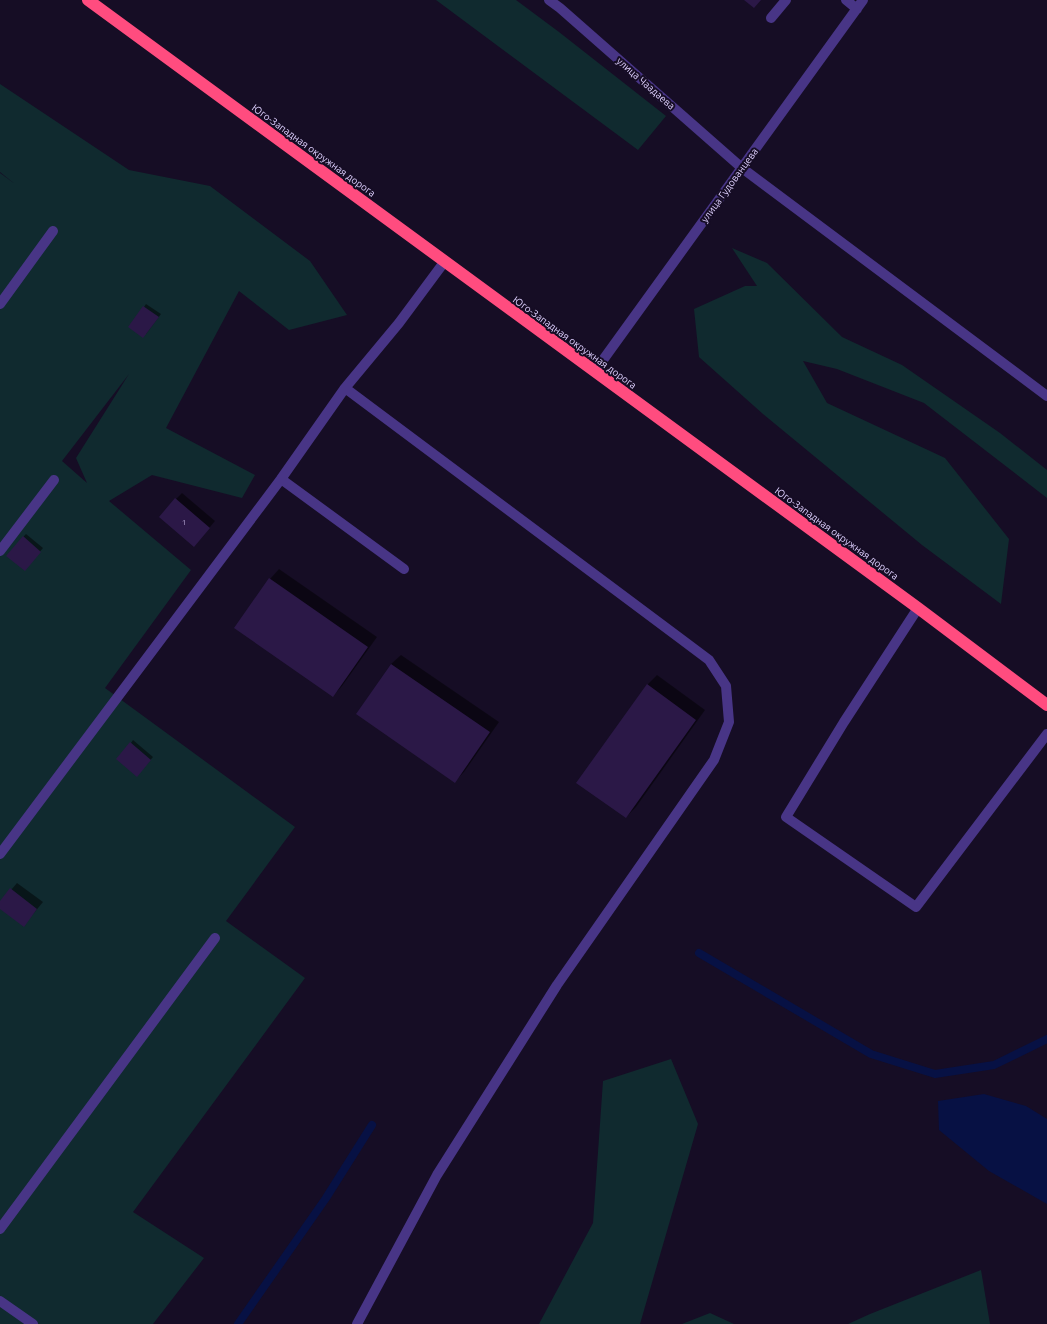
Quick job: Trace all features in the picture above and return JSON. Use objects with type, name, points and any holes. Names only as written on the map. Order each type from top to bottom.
[{"type":"highway","name":"Юго-Западная окружная дорога","points":[[88,0],[918,608],[1047,705]]},
{"type":"street","name":"улица Чаадаева","points":[[549,0],[742,168],[1047,396]]},
{"type":"street","points":[[771,18],[786,0]]},
{"type":"street","points":[[846,0],[856,9]]},
{"type":"street","name":"улица Гудованцева","points":[[595,371],[863,0]]},
{"type":"street","points":[[0,304],[54,231]]},
{"type":"street","points":[[0,854],[280,479],[345,388],[399,322],[445,261]]},
{"type":"street","points":[[345,388],[709,660],[726,686],[729,722],[714,760],[557,985],[437,1175],[357,1324]]},
{"type":"street","points":[[280,479],[404,569]]},
{"type":"street","points":[[0,551],[54,480]]},
{"type":"street","points":[[918,608],[844,722],[786,817],[916,907],[1047,734]]},
{"type":"street","points":[[0,1230],[215,938]]},
{"type":"street","points":[[0,1301],[33,1324]]},
{"type":"green space","points":[[436,0],[516,0],[666,116],[638,150]]},
{"type":"green space","points":[[0,84],[129,170],[210,186],[310,261],[347,315],[289,330],[239,291],[166,428],[255,475],[242,498],[152,475],[109,501],[191,570],[105,688],[295,827],[226,921],[305,978],[133,1212],[204,1258],[153,1324],[0,1324],[0,173],[15,184],[0,172]],"holes":[[[129,374],[76,458],[87,483],[62,461]]]},
{"type":"green space","points":[[732,248],[767,263],[842,337],[902,365],[1000,433],[1047,470],[1047,498],[924,403],[837,369],[803,361],[827,403],[945,458],[1009,539],[1001,604],[922,545],[763,414],[699,357],[694,309],[745,286],[757,286]]},
{"type":"green space","points":[[671,1059],[698,1124],[640,1324],[539,1324],[593,1223],[603,1081]]},
{"type":"green space","points":[[981,1270],[990,1324],[848,1324],[870,1314]]},
{"type":"green space","points":[[710,1313],[734,1324],[682,1324]]},
{"type":"shaded area","points":[[984,1094],[1026,1106],[1047,1119],[1047,1204],[989,1171],[939,1130],[938,1101]]},
{"type":"building","points":[[744,0],[761,0],[754,8]]},
{"type":"building","points":[[143,306],[159,317],[143,338],[128,327]]},
{"type":"building","points":[[175,498],[210,528],[194,547],[159,517]]},
{"type":"building","points":[[23,536],[41,552],[25,571],[6,556]]},
{"type":"building","points":[[269,578],[368,647],[333,697],[234,628]]},
{"type":"building","points":[[391,664],[490,732],[455,783],[356,714]]},
{"type":"building","points":[[647,684],[696,720],[626,818],[576,783]]},
{"type":"building","points":[[130,742],[151,760],[137,777],[116,759]]},
{"type":"building","points":[[10,888],[37,909],[24,927],[0,909],[0,901]]},
{"type":"waterway","points":[[699,953],[871,1054],[935,1074],[994,1065],[1047,1039]]},
{"type":"waterway","points":[[238,1324],[326,1198],[372,1125]]}]
